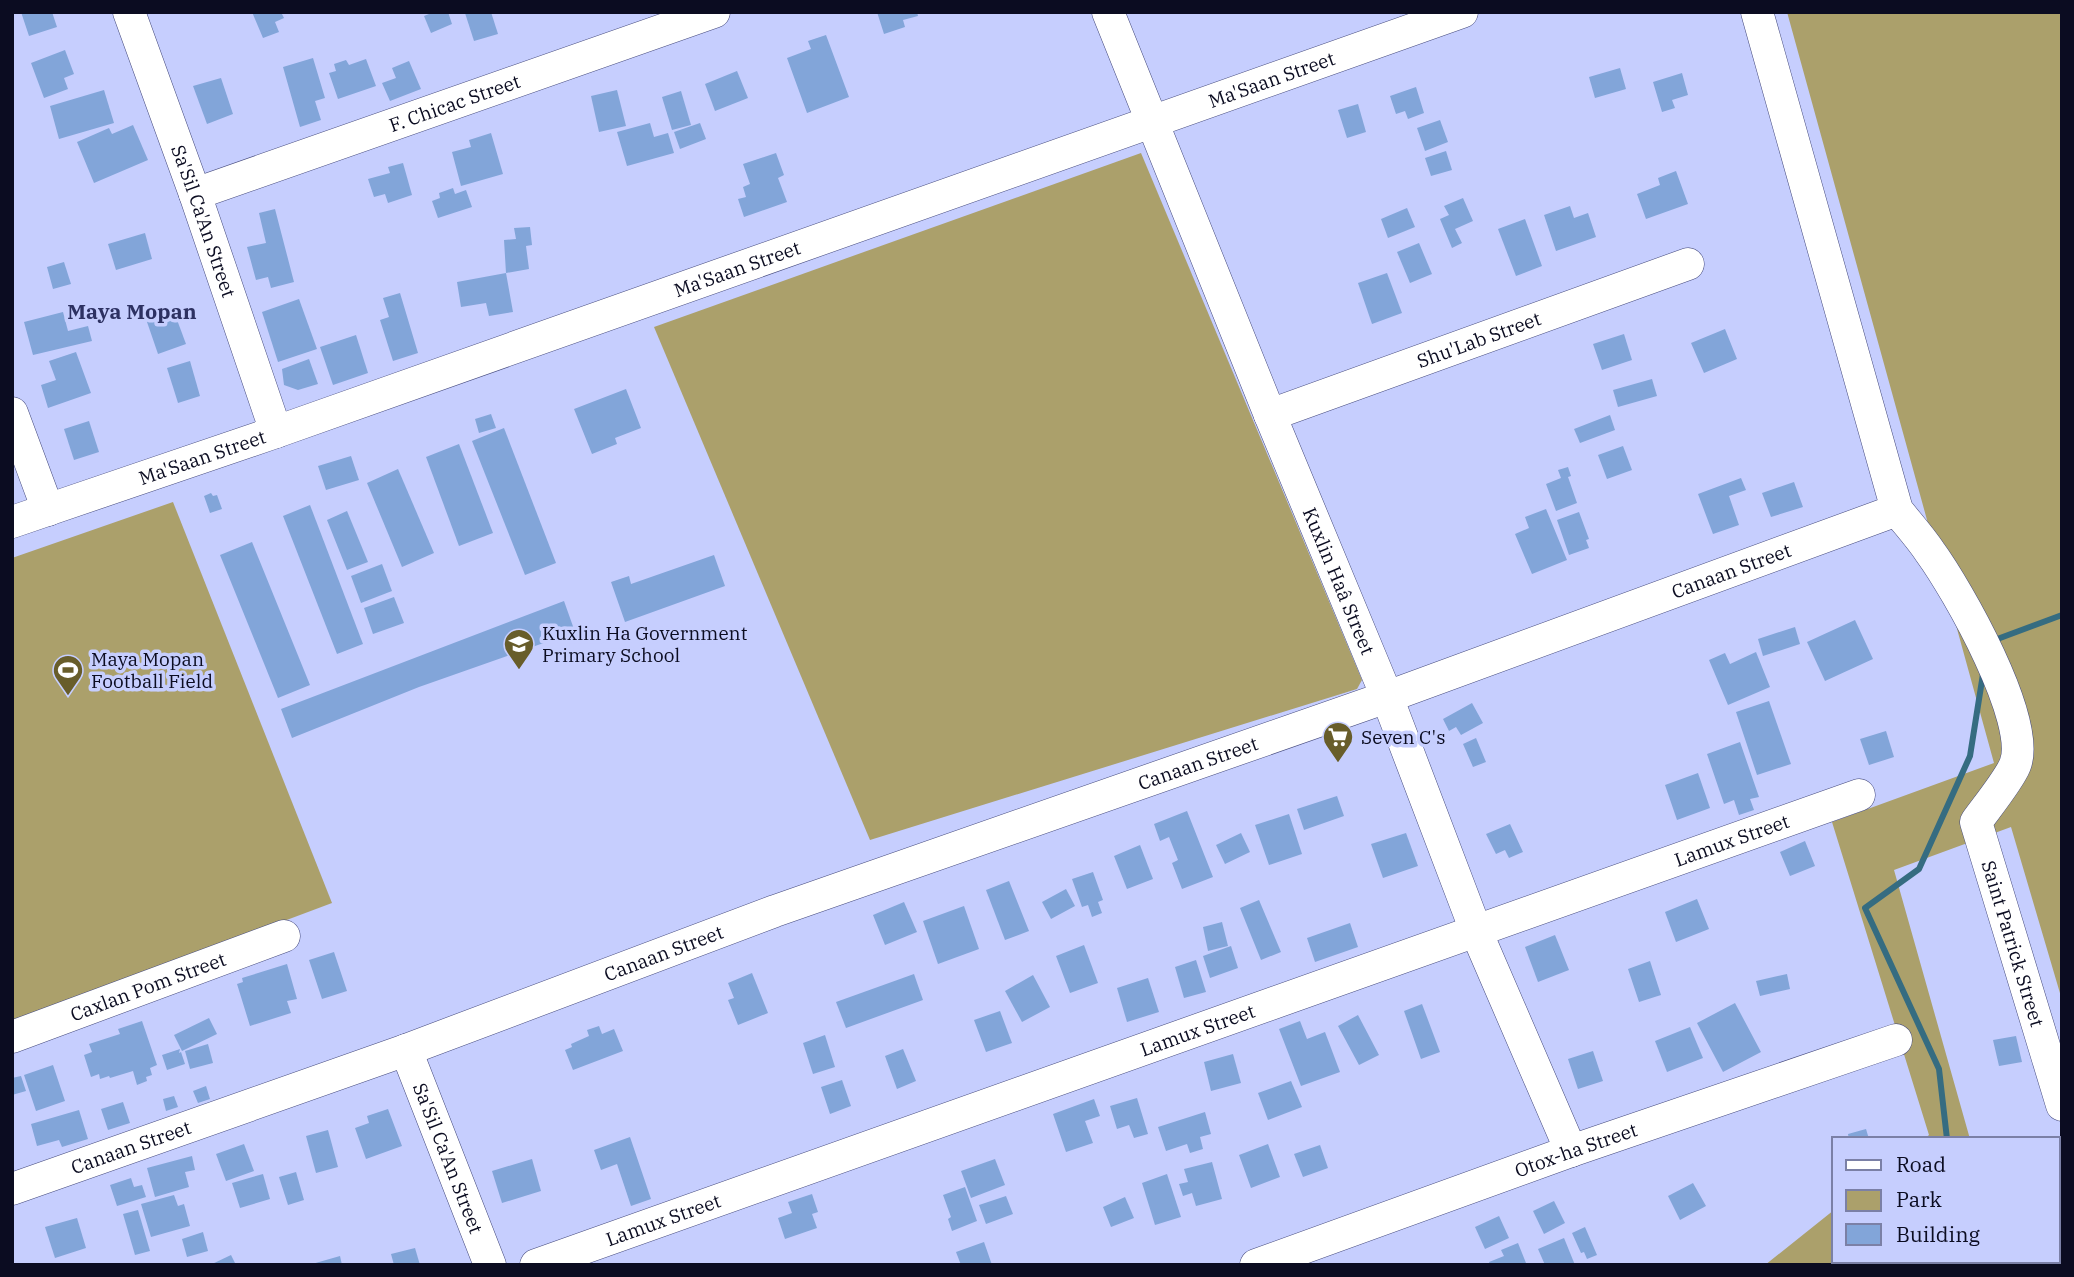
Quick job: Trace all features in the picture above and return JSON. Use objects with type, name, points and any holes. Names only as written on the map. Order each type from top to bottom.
[{"type":"street","name":"Sa'Sil Ca'An Street","points":[[129,12],[195,194],[276,432]]},
{"type":"street","name":"F. Chicac Street","points":[[195,194],[714,12]]},
{"type":"street","name":"Kuxlin Haâ Street","points":[[1108,12],[1387,697],[1476,930],[1571,1151]]},
{"type":"street","name":"Ma'Saan Street","points":[[12,522],[276,432],[1462,12]]},
{"type":"street","points":[[1757,12],[1897,510]]},
{"type":"street","name":"Shu'Lab Street","points":[[1270,415],[1688,264]]},
{"type":"street","points":[[12,413],[48,510]]},
{"type":"street","name":"Canaan Street","points":[[12,1189],[407,1050],[775,911],[1387,697],[1897,510]]},
{"type":"street","name":"Saint Patrick Street","points":[[1897,510],[1930,552],[1960,599],[2011,708],[2019,741],[2015,765],[1976,822],[2062,1105]]},
{"type":"street","name":"Lamux Street","points":[[536,1265],[1859,795]]},
{"type":"street","name":"Caxlan Pom Street","points":[[12,1037],[284,936]]},
{"type":"street","name":"Otox-ha Street","points":[[1256,1265],[1571,1151],[1896,1040]]},
{"type":"street","name":"Sa'Sil Ca'An Street","points":[[407,1050],[490,1265]]},
{"type":"green space","points":[[1787,12],[2062,12],[2062,1000],[2011,827],[1894,870],[1969,1137],[1926,1137],[1929,1135],[1832,822],[1994,763]]},
{"type":"green space","points":[[1141,153],[1362,680],[1357,689],[870,840],[654,327]]},
{"type":"green space","points":[[173,502],[332,903],[12,1023],[12,558]]},
{"type":"green space","points":[[1832,1212],[1832,1263],[1957,1265],[1765,1265]]},
{"type":"building","points":[[21,12],[52,12],[57,27],[29,36]]},
{"type":"building","points":[[252,12],[281,12],[284,18],[275,22],[279,32],[263,38]]},
{"type":"building","points":[[434,12],[448,12],[452,24],[431,33],[424,16]]},
{"type":"building","points":[[491,12],[498,34],[474,41],[465,13]]},
{"type":"building","points":[[877,12],[917,12],[918,16],[903,20],[905,27],[884,34]]},
{"type":"building","points":[[826,35],[849,97],[807,113],[787,58],[811,49],[808,41]]},
{"type":"building","points":[[65,50],[74,74],[64,78],[68,89],[44,98],[31,63]]},
{"type":"building","points":[[313,58],[325,98],[315,101],[321,120],[300,127],[283,67]]},
{"type":"building","points":[[366,59],[376,86],[338,99],[329,73],[336,71],[334,64],[346,60],[349,65]]},
{"type":"building","points":[[409,61],[421,89],[390,101],[382,83],[396,78],[392,68]]},
{"type":"building","points":[[1620,68],[1626,89],[1595,98],[1589,77]]},
{"type":"building","points":[[737,71],[748,98],[715,111],[705,84]]},
{"type":"building","points":[[1682,73],[1688,95],[1672,100],[1675,108],[1662,112],[1653,82]]},
{"type":"building","points":[[221,78],[233,114],[207,124],[193,86]]},
{"type":"building","points":[[1416,87],[1424,113],[1408,119],[1405,111],[1396,114],[1390,96]]},
{"type":"building","points":[[104,90],[114,123],[59,139],[50,106]]},
{"type":"building","points":[[617,90],[626,126],[599,132],[591,96]]},
{"type":"building","points":[[681,91],[691,125],[672,130],[662,97]]},
{"type":"building","points":[[1358,104],[1366,132],[1347,138],[1338,110]]},
{"type":"building","points":[[1440,120],[1448,142],[1425,151],[1417,128]]},
{"type":"building","points":[[650,123],[654,137],[668,133],[674,153],[627,166],[617,132]]},
{"type":"building","points":[[700,123],[706,139],[680,149],[674,132]]},
{"type":"building","points":[[133,125],[148,160],[94,183],[77,142],[109,128],[112,134]]},
{"type":"building","points":[[491,133],[503,174],[461,186],[452,152],[471,147],[469,140]]},
{"type":"building","points":[[1446,151],[1452,170],[1431,176],[1425,158]]},
{"type":"building","points":[[776,153],[784,175],[778,178],[787,202],[744,217],[738,199],[746,197],[743,187],[750,184],[743,164]]},
{"type":"building","points":[[403,163],[412,195],[388,203],[385,194],[374,197],[368,179],[390,173],[388,167]]},
{"type":"building","points":[[1676,171],[1688,204],[1646,219],[1637,194],[1660,185],[1658,178]]},
{"type":"building","points":[[453,188],[455,194],[466,190],[472,207],[438,218],[432,201],[440,198],[439,193]]},
{"type":"building","points":[[1463,198],[1473,221],[1455,229],[1462,243],[1452,248],[1440,219],[1449,215],[1444,206]]},
{"type":"building","points":[[1570,206],[1574,218],[1588,213],[1596,237],[1556,251],[1544,215]]},
{"type":"building","points":[[1407,208],[1415,227],[1388,238],[1381,219]]},
{"type":"building","points":[[275,209],[294,282],[271,288],[268,277],[256,280],[247,247],[266,243],[259,213]]},
{"type":"building","points":[[1525,219],[1542,266],[1516,276],[1498,229]]},
{"type":"building","points":[[530,227],[532,245],[526,246],[529,269],[506,273],[504,240],[516,239],[514,228]]},
{"type":"building","points":[[145,233],[152,259],[116,270],[108,244]]},
{"type":"building","points":[[1419,243],[1432,274],[1410,283],[1397,252]]},
{"type":"building","points":[[64,262],[71,284],[53,289],[47,267]]},
{"type":"building","points":[[506,273],[513,312],[489,316],[486,303],[461,307],[457,282]]},
{"type":"building","points":[[1387,273],[1402,313],[1372,324],[1358,283]]},
{"type":"building","points":[[400,293],[418,353],[393,361],[380,320],[389,317],[383,298]]},
{"type":"building","points":[[299,299],[317,349],[278,362],[262,312]]},
{"type":"building","points":[[173,309],[186,344],[158,354],[146,319]]},
{"type":"building","points":[[63,312],[68,331],[88,326],[92,341],[33,355],[24,322]]},
{"type":"building","points":[[1725,329],[1737,359],[1704,373],[1691,343]]},
{"type":"building","points":[[1624,334],[1632,360],[1602,370],[1593,344]]},
{"type":"building","points":[[356,335],[368,373],[333,385],[320,347]]},
{"type":"building","points":[[76,352],[91,393],[48,408],[41,385],[56,380],[49,361]]},
{"type":"building","points":[[309,359],[318,384],[298,390],[284,385],[282,369]]},
{"type":"building","points":[[190,361],[200,396],[178,403],[167,368]]},
{"type":"building","points":[[1652,379],[1657,396],[1618,407],[1613,390]]},
{"type":"building","points":[[626,389],[641,428],[615,438],[617,444],[592,454],[574,409]]},
{"type":"building","points":[[491,414],[496,428],[479,433],[475,419]]},
{"type":"building","points":[[1610,415],[1615,430],[1580,443],[1574,429]]},
{"type":"building","points":[[89,421],[99,452],[74,460],[64,429]]},
{"type":"building","points":[[504,428],[556,563],[525,575],[472,441]]},
{"type":"building","points":[[459,444],[493,533],[459,546],[426,457]]},
{"type":"building","points":[[1623,446],[1632,470],[1607,479],[1598,455]]},
{"type":"building","points":[[351,456],[359,480],[326,490],[318,466]]},
{"type":"building","points":[[1568,467],[1571,476],[1568,477],[1577,503],[1556,511],[1546,484],[1561,478],[1558,470]]},
{"type":"building","points":[[398,469],[434,553],[402,567],[367,483]]},
{"type":"building","points":[[1741,478],[1746,490],[1729,496],[1739,525],[1713,534],[1698,494]]},
{"type":"building","points":[[1794,482],[1803,507],[1771,517],[1762,493]]},
{"type":"building","points":[[211,493],[213,496],[217,495],[222,509],[210,513],[204,496]]},
{"type":"building","points":[[310,505],[363,644],[337,654],[283,516]]},
{"type":"building","points":[[1546,509],[1567,560],[1532,574],[1515,534],[1529,528],[1525,517]]},
{"type":"building","points":[[347,511],[368,562],[347,570],[327,520]]},
{"type":"building","points":[[1579,512],[1589,539],[1586,540],[1589,548],[1569,555],[1557,520]]},
{"type":"building","points":[[252,542],[310,685],[278,698],[220,555]]},
{"type":"building","points":[[714,555],[725,586],[625,622],[611,582],[629,576],[631,584]]},
{"type":"building","points":[[382,564],[392,591],[361,603],[351,576]]},
{"type":"building","points":[[394,597],[404,623],[373,634],[364,608]]},
{"type":"building","points":[[564,601],[575,632],[419,687],[292,738],[281,709]]},
{"type":"building","points":[[1855,620],[1873,659],[1825,681],[1807,642]]},
{"type":"building","points":[[1795,627],[1800,644],[1763,656],[1758,639]]},
{"type":"building","points":[[1756,652],[1770,687],[1728,705],[1709,660],[1725,653],[1730,664]]},
{"type":"building","points":[[1769,701],[1791,764],[1757,775],[1736,712]]},
{"type":"building","points":[[1472,703],[1483,723],[1461,735],[1456,727],[1449,731],[1443,719]]},
{"type":"building","points":[[1886,731],[1894,757],[1869,765],[1860,739]]},
{"type":"building","points":[[1476,738],[1486,762],[1473,767],[1463,744]]},
{"type":"building","points":[[1740,742],[1759,797],[1750,799],[1754,810],[1739,815],[1734,800],[1724,804],[1707,754]]},
{"type":"building","points":[[1698,773],[1710,808],[1677,820],[1665,785]]},
{"type":"building","points":[[1337,796],[1344,816],[1304,830],[1297,809]]},
{"type":"building","points":[[1187,811],[1213,877],[1182,889],[1172,863],[1178,860],[1169,837],[1160,841],[1154,824]]},
{"type":"building","points":[[1289,814],[1302,854],[1269,865],[1255,825]]},
{"type":"building","points":[[1510,824],[1523,852],[1509,858],[1505,850],[1496,854],[1486,834]]},
{"type":"building","points":[[1241,833],[1250,852],[1225,864],[1216,845]]},
{"type":"building","points":[[1406,833],[1418,866],[1383,878],[1371,844]]},
{"type":"building","points":[[1805,841],[1815,866],[1790,876],[1780,852]]},
{"type":"building","points":[[1140,845],[1153,879],[1127,889],[1114,856]]},
{"type":"building","points":[[1093,872],[1103,900],[1098,902],[1102,913],[1092,917],[1088,905],[1082,907],[1072,879]]},
{"type":"building","points":[[1009,881],[1029,931],[1005,940],[986,890]]},
{"type":"building","points":[[1066,889],[1075,906],[1051,919],[1042,902]]},
{"type":"building","points":[[1697,899],[1709,929],[1676,942],[1665,912]]},
{"type":"building","points":[[1259,900],[1281,952],[1261,960],[1240,908]]},
{"type":"building","points":[[904,902],[917,932],[885,945],[873,915]]},
{"type":"building","points":[[964,906],[979,949],[938,964],[923,921]]},
{"type":"building","points":[[1222,922],[1228,946],[1208,951],[1203,927]]},
{"type":"building","points":[[1350,923],[1358,947],[1315,962],[1307,938]]},
{"type":"building","points":[[1555,935],[1569,970],[1538,982],[1525,947]]},
{"type":"building","points":[[1084,945],[1098,983],[1070,993],[1056,956]]},
{"type":"building","points":[[1231,946],[1238,968],[1210,978],[1203,956]]},
{"type":"building","points":[[334,952],[347,991],[322,999],[309,960]]},
{"type":"building","points":[[1196,960],[1206,992],[1184,998],[1175,967]]},
{"type":"building","points":[[1650,961],[1661,995],[1639,1002],[1628,969]]},
{"type":"building","points":[[287,964],[297,999],[287,1001],[291,1013],[250,1026],[237,984],[243,982],[242,978]]},
{"type":"building","points":[[752,973],[768,1013],[738,1025],[728,1000],[734,998],[728,983]]},
{"type":"building","points":[[914,974],[923,1000],[846,1028],[836,1002]]},
{"type":"building","points":[[1787,974],[1790,989],[1760,996],[1756,981]]},
{"type":"building","points":[[1033,975],[1050,1007],[1022,1022],[1005,991]]},
{"type":"building","points":[[1148,978],[1159,1012],[1127,1022],[1117,988]]},
{"type":"building","points":[[1735,1003],[1761,1052],[1723,1072],[1697,1023]]},
{"type":"building","points":[[1422,1004],[1440,1052],[1421,1059],[1404,1011]]},
{"type":"building","points":[[1000,1011],[1012,1043],[986,1052],[974,1020]]},
{"type":"building","points":[[1358,1015],[1379,1055],[1359,1065],[1338,1026]]},
{"type":"building","points":[[209,1018],[217,1034],[182,1051],[174,1035]]},
{"type":"building","points":[[142,1021],[157,1065],[150,1068],[152,1075],[146,1077],[147,1081],[137,1085],[133,1071],[110,1078],[100,1079],[99,1074],[91,1077],[84,1055],[92,1052],[89,1044],[120,1034],[118,1029]]},
{"type":"building","points":[[1300,1021],[1307,1039],[1325,1032],[1340,1072],[1301,1086],[1279,1029]]},
{"type":"building","points":[[599,1026],[602,1034],[614,1029],[623,1051],[573,1070],[565,1050],[572,1047],[571,1044],[589,1036],[587,1030]]},
{"type":"building","points":[[1690,1027],[1703,1058],[1667,1072],[1655,1041]]},
{"type":"building","points":[[825,1035],[835,1067],[813,1074],[803,1043]]},
{"type":"building","points":[[2016,1036],[2022,1062],[1999,1066],[1993,1040]]},
{"type":"building","points":[[208,1044],[213,1063],[190,1069],[185,1051]]},
{"type":"building","points":[[180,1049],[179,1053],[181,1052],[185,1064],[167,1070],[162,1055]]},
{"type":"building","points":[[903,1049],[916,1081],[897,1089],[885,1056]]},
{"type":"building","points":[[1593,1051],[1603,1081],[1578,1089],[1568,1059]]},
{"type":"building","points":[[1233,1054],[1241,1083],[1211,1091],[1204,1062]]},
{"type":"building","points":[[53,1065],[65,1101],[36,1111],[24,1075]]},
{"type":"building","points":[[21,1076],[26,1091],[12,1095],[12,1078]]},
{"type":"building","points":[[842,1080],[851,1106],[830,1114],[821,1087]]},
{"type":"building","points":[[1291,1081],[1302,1107],[1268,1120],[1258,1093]]},
{"type":"building","points":[[206,1086],[210,1099],[198,1103],[193,1091]]},
{"type":"building","points":[[174,1096],[178,1107],[166,1111],[163,1099]]},
{"type":"building","points":[[1137,1098],[1148,1134],[1134,1138],[1129,1125],[1117,1129],[1110,1106]]},
{"type":"building","points":[[1094,1099],[1100,1116],[1085,1121],[1093,1143],[1066,1152],[1053,1114]]},
{"type":"building","points":[[123,1102],[130,1123],[108,1130],[101,1109]]},
{"type":"building","points":[[388,1109],[402,1146],[366,1159],[355,1128],[369,1123],[367,1116]]},
{"type":"building","points":[[79,1110],[88,1139],[62,1147],[59,1140],[37,1146],[31,1124]]},
{"type":"building","points":[[1205,1112],[1211,1134],[1200,1137],[1203,1149],[1190,1153],[1187,1144],[1166,1151],[1158,1127]]},
{"type":"building","points":[[1866,1129],[1868,1137],[1849,1137],[1848,1134]]},
{"type":"building","points":[[328,1130],[338,1167],[316,1173],[306,1136]]},
{"type":"building","points":[[630,1137],[651,1199],[631,1206],[617,1164],[601,1170],[594,1150]]},
{"type":"building","points":[[244,1144],[254,1171],[226,1181],[216,1154]]},
{"type":"building","points":[[1268,1144],[1280,1177],[1251,1188],[1239,1155]]},
{"type":"building","points":[[1320,1145],[1328,1168],[1303,1177],[1294,1154]]},
{"type":"building","points":[[192,1156],[195,1170],[185,1172],[189,1187],[155,1197],[147,1168]]},
{"type":"building","points":[[532,1159],[541,1191],[502,1203],[492,1171]]},
{"type":"building","points":[[995,1159],[1005,1185],[971,1198],[961,1171]]},
{"type":"building","points":[[1212,1162],[1222,1199],[1196,1206],[1192,1193],[1183,1196],[1179,1184],[1188,1182],[1184,1169]]},
{"type":"building","points":[[296,1172],[304,1200],[288,1205],[279,1177]]},
{"type":"building","points":[[263,1174],[270,1199],[240,1208],[232,1183]]},
{"type":"building","points":[[1167,1174],[1181,1217],[1155,1225],[1142,1183]]},
{"type":"building","points":[[131,1178],[134,1187],[142,1185],[146,1197],[117,1206],[110,1185]]},
{"type":"building","points":[[1693,1183],[1706,1206],[1680,1220],[1668,1196]]},
{"type":"building","points":[[965,1187],[977,1221],[952,1231],[948,1219],[951,1217],[943,1195]]},
{"type":"building","points":[[812,1194],[818,1212],[812,1214],[817,1228],[785,1239],[778,1218],[792,1213],[788,1202]]},
{"type":"building","points":[[174,1195],[178,1206],[184,1204],[190,1226],[151,1237],[141,1204]]},
{"type":"building","points":[[1006,1196],[1013,1214],[986,1224],[979,1205]]},
{"type":"building","points":[[1125,1197],[1134,1218],[1111,1227],[1103,1207]]},
{"type":"building","points":[[1554,1201],[1565,1223],[1544,1234],[1533,1211]]},
{"type":"building","points":[[138,1210],[150,1251],[135,1255],[123,1214]]},
{"type":"building","points":[[1499,1216],[1509,1238],[1485,1249],[1475,1227]]},
{"type":"building","points":[[77,1218],[86,1248],[55,1258],[45,1227]]},
{"type":"building","points":[[1585,1227],[1597,1255],[1587,1259],[1584,1252],[1581,1253],[1572,1233]]},
{"type":"building","points":[[203,1232],[208,1251],[187,1257],[182,1239]]},
{"type":"building","points":[[1564,1238],[1575,1265],[1545,1265],[1538,1249]]},
{"type":"building","points":[[984,1242],[992,1265],[961,1265],[956,1252]]},
{"type":"building","points":[[1518,1243],[1526,1263],[1490,1265],[1489,1262],[1504,1256],[1501,1250]]},
{"type":"building","points":[[415,1248],[420,1265],[394,1265],[391,1254]]},
{"type":"building","points":[[231,1255],[236,1265],[210,1265]]},
{"type":"building","points":[[340,1256],[342,1265],[312,1265],[312,1264]]},
{"type":"waterway","points":[[1992,641],[2062,615]]},
{"type":"waterway","points":[[1947,1137],[1939,1069],[1865,908],[1919,869],[1970,756],[1983,674]]},
{"type":"place","name":"Kuxlin Ha Government Primary School","points":[[519,671]]},
{"type":"place","name":"Maya Mopan Football Field","points":[[68,697]]},
{"type":"place","name":"Seven C's","points":[[1338,764]]},
{"type":"district","name":"Maya Mopan","points":[[132,312]]}]
